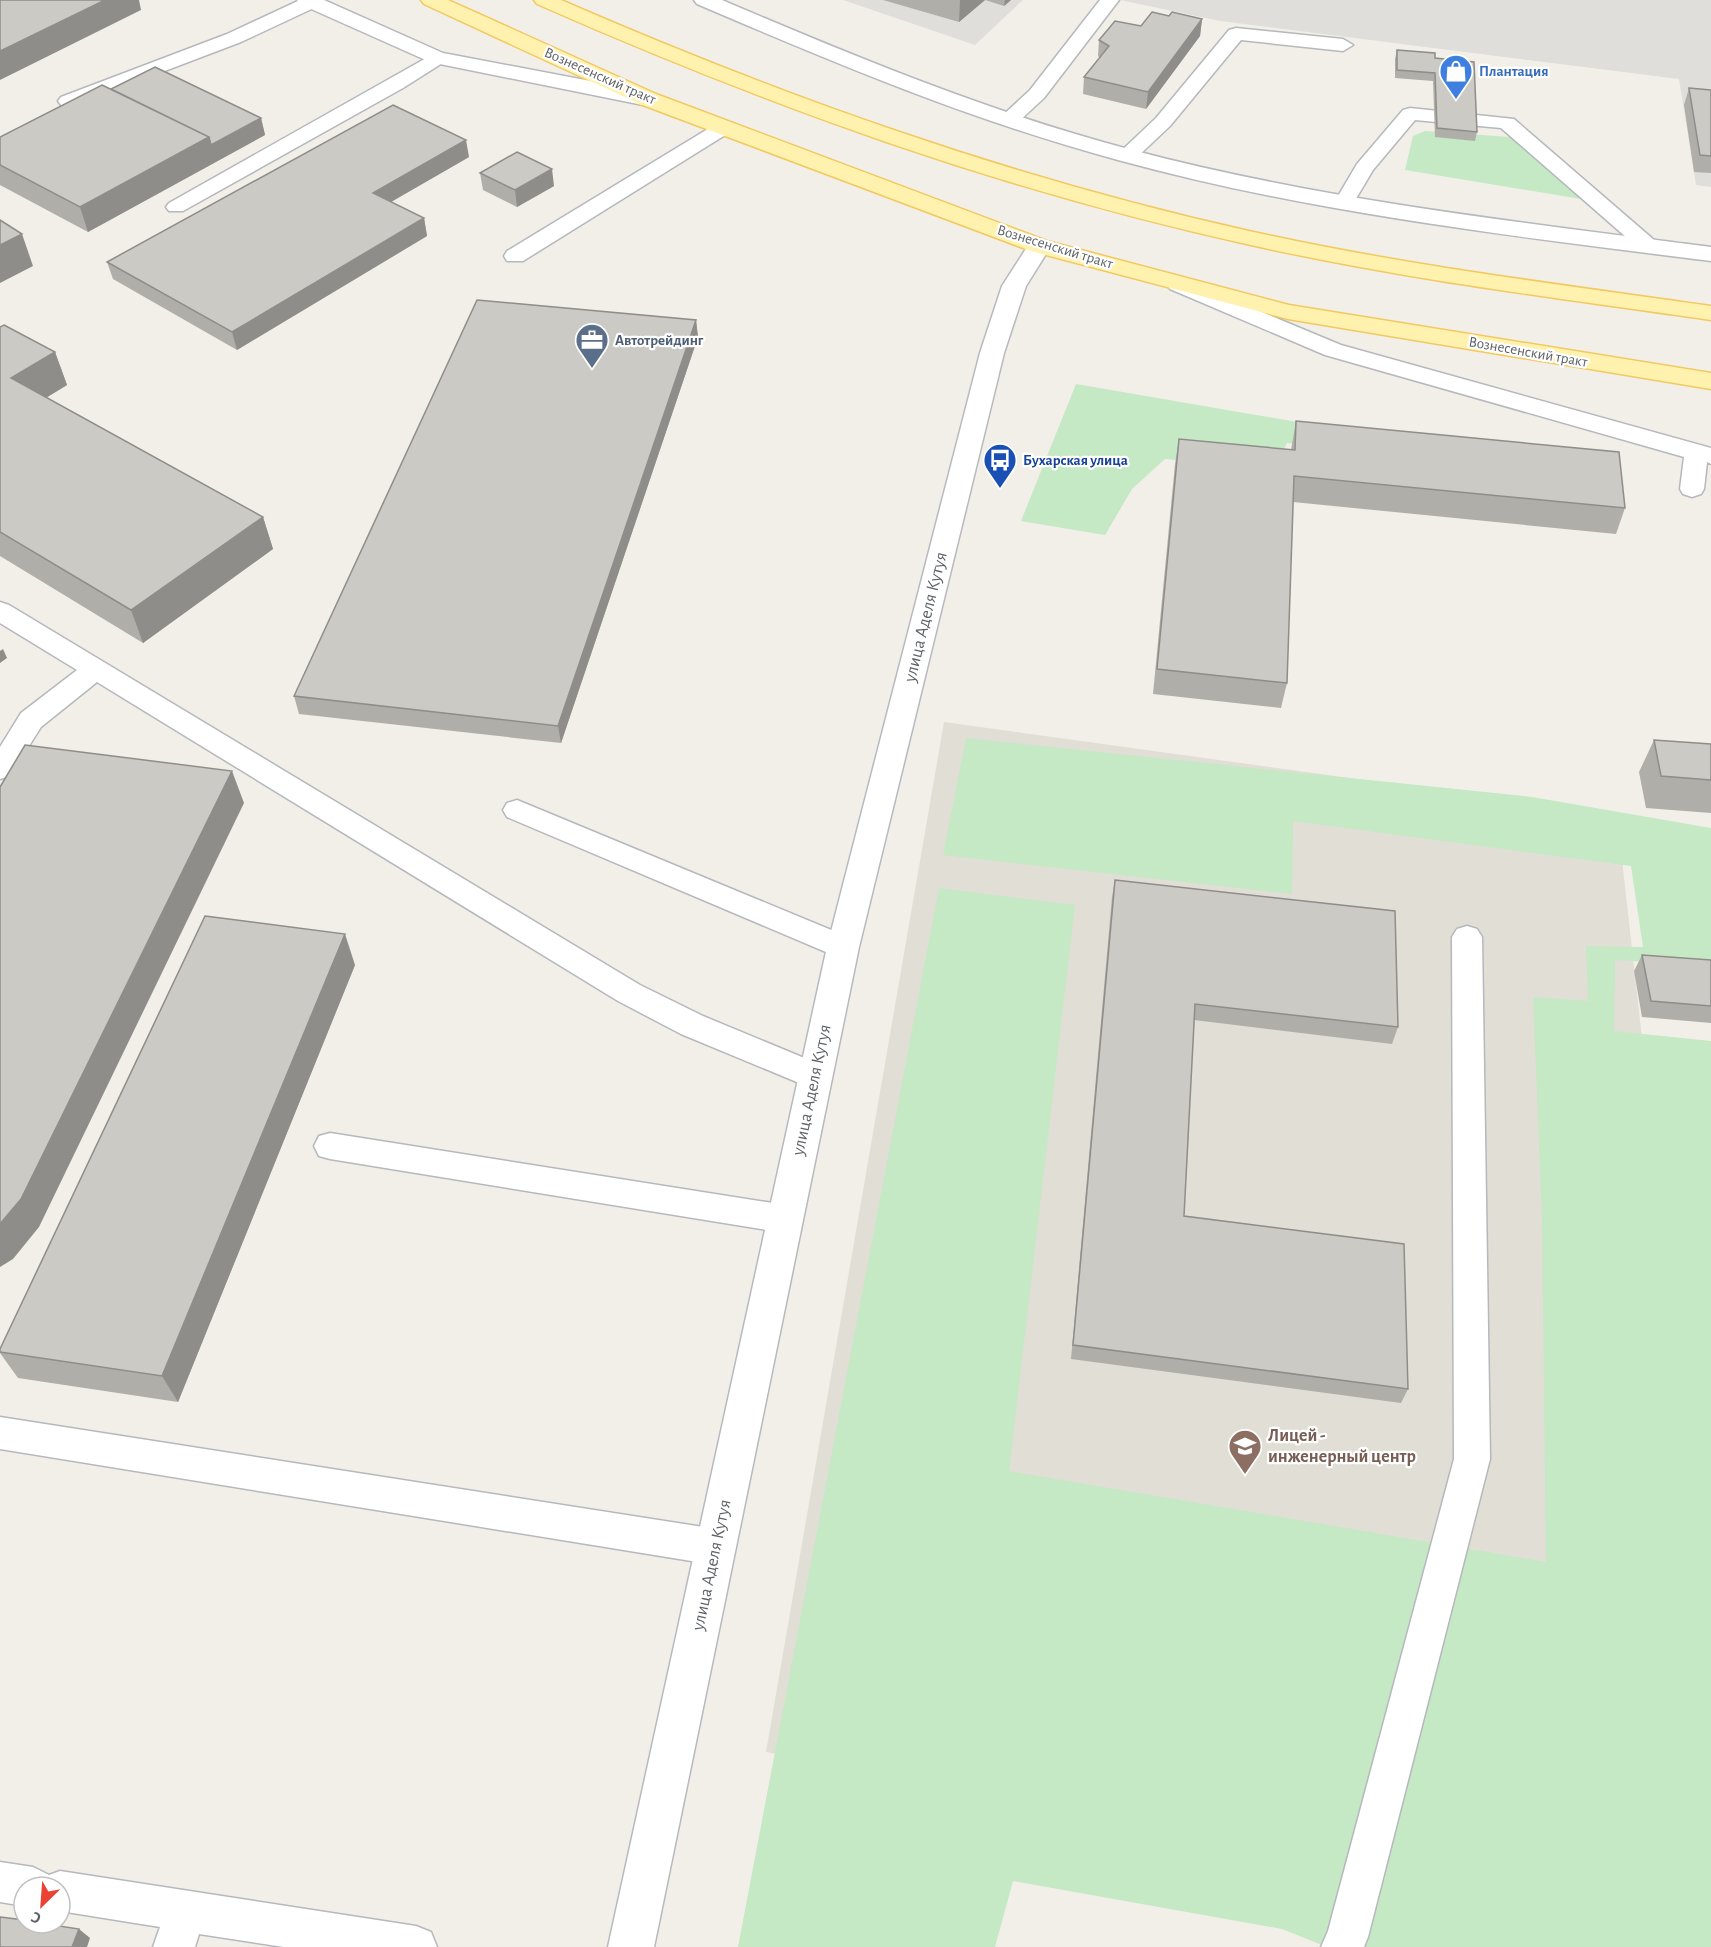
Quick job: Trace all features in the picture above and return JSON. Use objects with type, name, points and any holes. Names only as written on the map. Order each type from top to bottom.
[{"type":"main road","name":"Вознесенский тракт","points":[[431,0],[648,99],[1039,246],[1288,312],[1711,381]]},
{"type":"main road","points":[[544,0],[638,42],[765,92],[900,140],[1069,192],[1306,249],[1711,314]]},
{"type":"street","points":[[704,0],[788,35],[1009,120],[1127,156],[1344,203],[1711,254]]},
{"type":"street","points":[[309,1],[437,58],[648,99]]},
{"type":"street","name":"улица Аделя Кутуя","points":[[631,1947],[843,947],[992,353],[1014,286],[1039,246]]},
{"type":"lane","points":[[1009,120],[1036,94],[1110,0]]},
{"type":"lane","points":[[68,101],[234,38],[309,1]]},
{"type":"lane","points":[[1127,156],[1163,122],[1236,34],[1343,45]]},
{"type":"lane","points":[[176,207],[396,84],[437,58]]},
{"type":"lane","points":[[1344,203],[1364,168],[1410,114],[1507,123],[1650,246]]},
{"type":"lane","points":[[515,256],[723,128]]},
{"type":"lane","points":[[1172,281],[1333,350],[1703,454],[1692,489]]},
{"type":"lane","points":[[0,611],[629,993],[702,1030],[815,1077]]},
{"type":"lane","points":[[0,769],[31,720],[47,705],[96,669]]},
{"type":"lane","points":[[517,810],[843,947]]},
{"type":"lane","points":[[1342,1947],[1347,1937],[1472,1459],[1467,937]]},
{"type":"lane","points":[[330,1146],[785,1219]]},
{"type":"lane","points":[[0,1432],[716,1547]]},
{"type":"lane","points":[[72,1895],[180,1929],[416,1947]]},
{"type":"shaded area","points":[[843,0],[1023,0],[975,45]]},
{"type":"shaded area","points":[[1120,0],[1711,0],[1711,187],[1696,185],[1679,79],[1220,21]]},
{"type":"shaded area","name":"Лицей - инженерный центр","points":[[944,722],[1617,815],[1660,1199],[1696,1796],[1302,1859],[766,1752]]},
{"type":"green space","points":[[1425,131],[1510,137],[1587,200],[1405,170],[1413,136]]},
{"type":"green space","points":[[1076,384],[1577,470],[1287,443],[1275,468],[1165,459],[1132,489],[1105,535],[1021,521]]},
{"type":"green space","points":[[966,738],[1532,797],[1711,828],[1711,966],[1615,960],[1614,1031],[1711,1041],[1711,1947],[1327,1947],[1282,1929],[1013,1881],[995,1947],[738,1947],[939,888],[1075,905],[1009,1471],[1546,1562],[1542,1216],[1533,997],[1588,1001],[1586,946],[1643,947],[1631,866],[1293,821],[1292,894],[943,855]]},
{"type":"building","points":[[0,0],[105,0],[0,51]]},
{"type":"building","points":[[1152,12],[1169,16],[1172,12],[1202,19],[1148,92],[1084,77],[1109,46],[1099,40],[1115,21],[1141,26]]},
{"type":"building","points":[[1397,50],[1435,53],[1435,58],[1474,62],[1477,132],[1437,128],[1435,73],[1397,70]]},
{"type":"building","points":[[155,67],[261,118],[211,145],[209,137],[111,89]]},
{"type":"building","points":[[102,85],[209,137],[80,207],[0,165],[0,137]]},
{"type":"building","points":[[1689,88],[1711,90],[1711,156],[1700,155]]},
{"type":"building","points":[[393,105],[466,140],[373,193],[424,218],[232,332],[107,262]]},
{"type":"building","points":[[517,152],[552,169],[515,190],[480,173]]},
{"type":"building","points":[[0,220],[22,234],[0,245]]},
{"type":"building","points":[[477,300],[696,320],[558,726],[294,696]]},
{"type":"building","points":[[4,325],[55,352],[11,378],[263,517],[131,610],[0,532],[0,327]]},
{"type":"building","points":[[1296,421],[1619,452],[1625,508],[1294,476],[1287,683],[1157,669],[1179,439],[1295,450]]},
{"type":"building","points":[[1654,740],[1711,744],[1711,780],[1661,776]]},
{"type":"building","points":[[25,745],[232,771],[21,1199],[0,1224],[0,787]]},
{"type":"building","points":[[1115,880],[1395,911],[1398,1027],[1195,1004],[1184,1216],[1404,1244],[1408,1389],[1073,1345]]},
{"type":"building","points":[[205,916],[345,934],[162,1376],[0,1352],[0,1349]]},
{"type":"building","points":[[1642,955],[1711,960],[1711,1006],[1651,1001]]},
{"type":"building","points":[[0,1917],[12,1918],[12,1935],[72,1935],[72,1928],[79,1929],[72,1947],[0,1947]]},
{"type":"place","name":"Плантация","points":[[1456,100]]},
{"type":"place","name":"Автотрейдинг","points":[[592,369]]},
{"type":"place","name":"Бухарская улица","points":[[1000,489]]},
{"type":"place","name":"Лицей - инженерный центр","points":[[1245,1475]]}]
